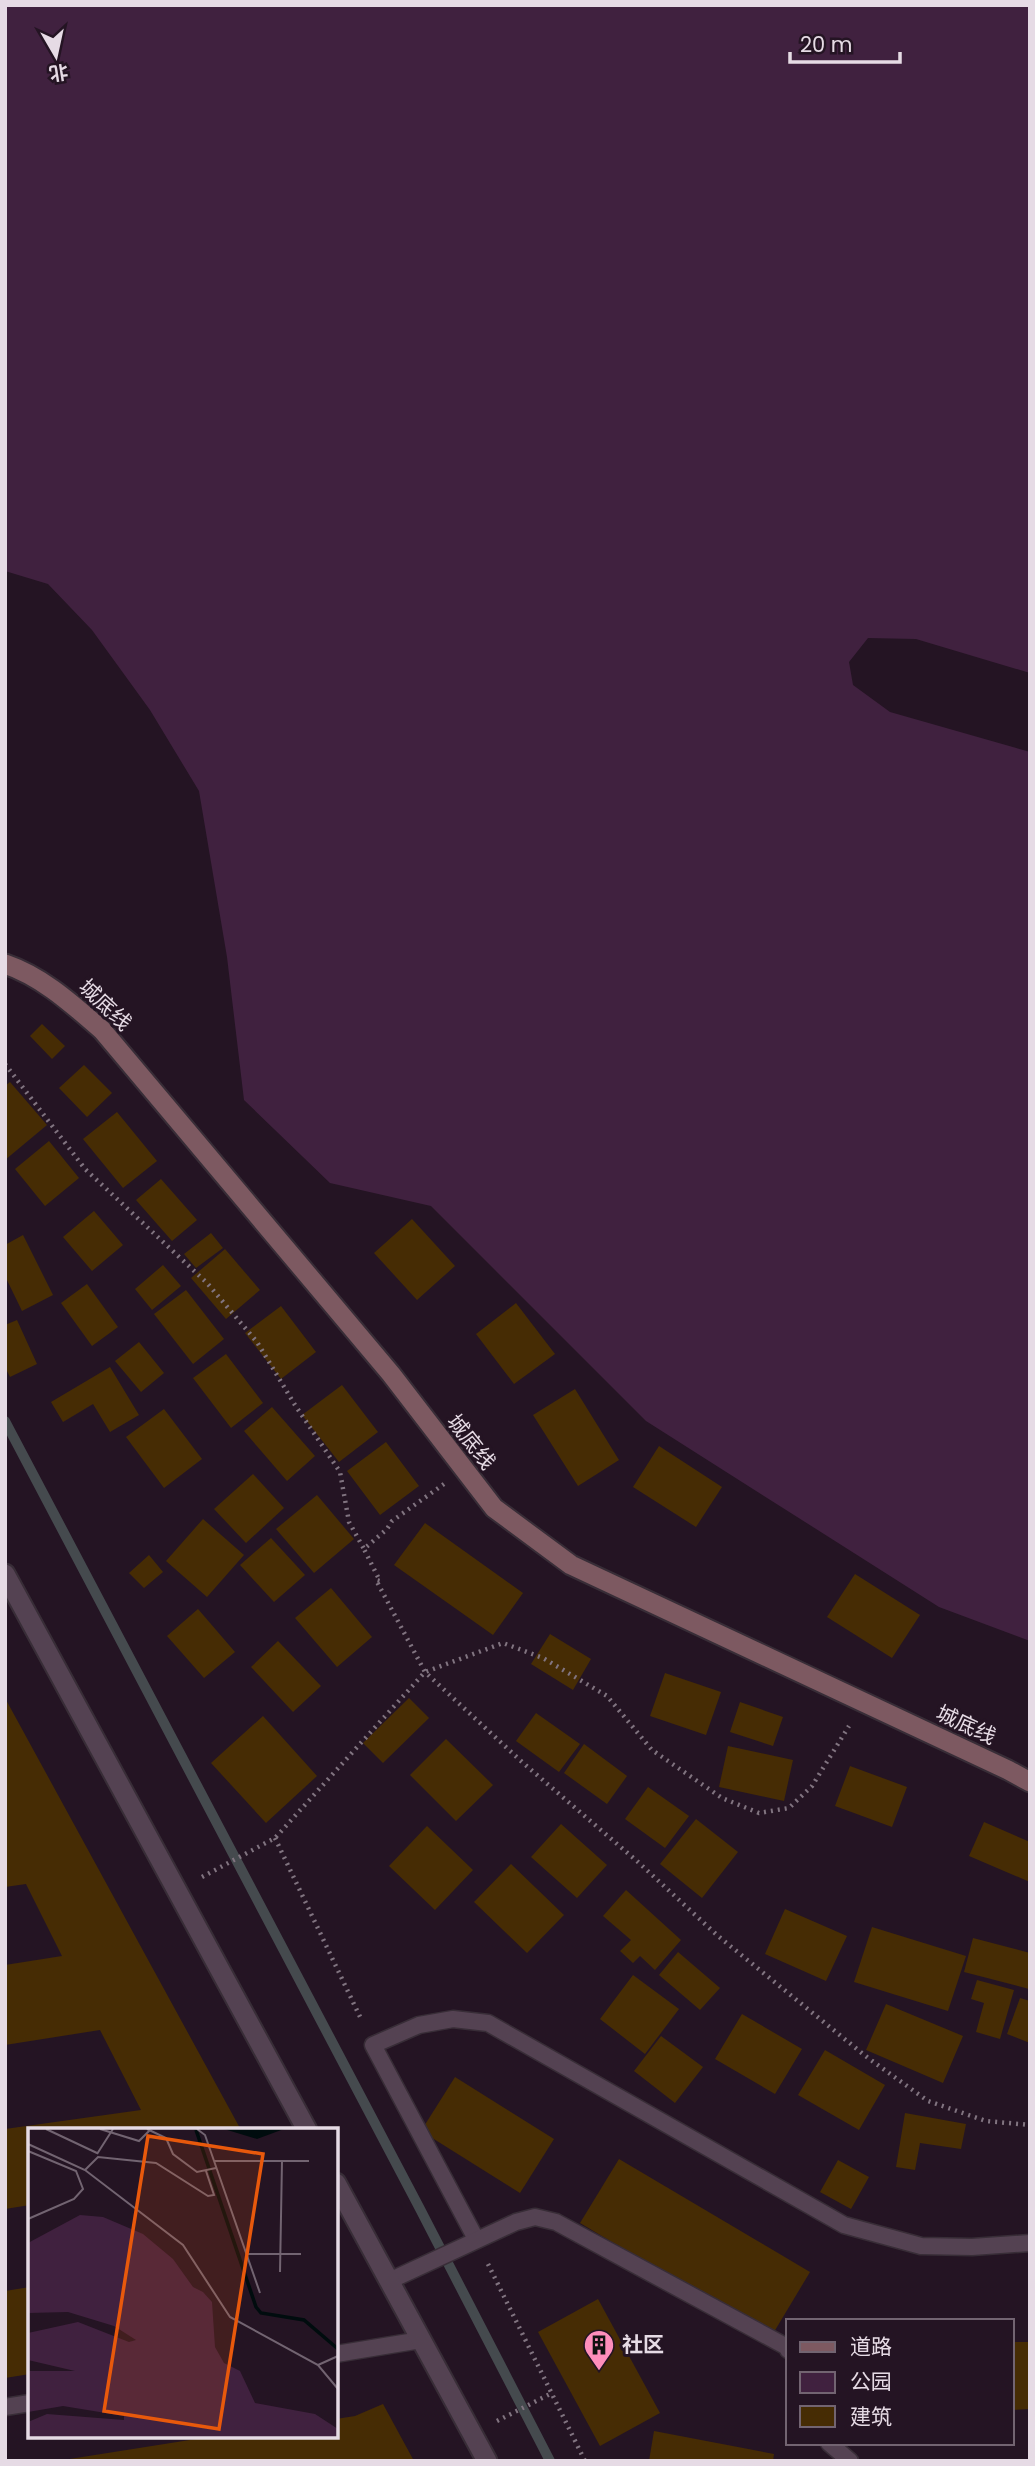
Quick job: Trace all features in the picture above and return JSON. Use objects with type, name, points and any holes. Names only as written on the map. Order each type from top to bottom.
[{"type":"main road","name":"城底线","points":[[5,964],[24,971],[65,997],[102,1030],[391,1374],[494,1507],[571,1565],[1008,1770],[1030,1783]]},
{"type":"street","points":[[5,1574],[306,2128]]},
{"type":"street","points":[[338,2187],[487,2461]]},
{"type":"lane","points":[[476,2239],[373,2045],[419,2025],[453,2019],[488,2023],[844,2225],[921,2246],[972,2248],[1030,2243]]},
{"type":"lane","points":[[389,2281],[476,2239],[535,2217],[556,2222],[786,2346]]},
{"type":"lane","points":[[338,2354],[421,2340]]},
{"type":"lane","points":[[5,2407],[28,2403]]},
{"type":"lane","points":[[831,2445],[849,2461]]},
{"type":"path","points":[[5,1064],[85,1169],[207,1283],[257,1342],[340,1472],[349,1522],[380,1581],[376,1580],[425,1672],[718,1936],[868,2058],[928,2101],[986,2122],[1030,2125]]},
{"type":"path","points":[[364,1549],[387,1529],[392,1521],[464,1470]]},
{"type":"path","points":[[177,1890],[275,1838],[425,1672],[503,1643],[543,1658],[607,1696],[652,1750],[722,1798],[759,1813],[789,1808],[812,1786],[864,1702]]},
{"type":"path","points":[[275,1838],[373,2045]]},
{"type":"path","points":[[476,2239],[585,2461]]},
{"type":"path","points":[[472,2433],[552,2393]]},
{"type":"green space","points":[[5,5],[1030,5],[1030,673],[916,639],[868,638],[849,662],[853,685],[890,712],[1030,752],[1030,1641],[939,1607],[646,1421],[431,1206],[330,1183],[244,1100],[227,957],[199,791],[150,710],[92,630],[48,584],[5,571]]},
{"type":"building","points":[[42,1024],[65,1046],[52,1059],[30,1036]]},
{"type":"building","points":[[84,1065],[112,1093],[87,1117],[59,1088]]},
{"type":"building","points":[[10,1082],[47,1125],[5,1160],[5,1086]]},
{"type":"building","points":[[117,1112],[157,1161],[123,1188],[83,1139]]},
{"type":"building","points":[[49,1141],[79,1178],[45,1206],[15,1169]]},
{"type":"building","points":[[161,1179],[197,1220],[172,1241],[136,1200]]},
{"type":"building","points":[[94,1211],[123,1245],[92,1271],[63,1237]]},
{"type":"building","points":[[412,1219],[455,1266],[417,1300],[374,1253]]},
{"type":"building","points":[[211,1233],[223,1248],[196,1268],[184,1254]]},
{"type":"building","points":[[23,1235],[53,1295],[22,1311],[5,1276],[5,1245]]},
{"type":"building","points":[[225,1249],[260,1290],[226,1319],[191,1278]]},
{"type":"building","points":[[163,1265],[181,1286],[152,1310],[135,1289]]},
{"type":"building","points":[[87,1284],[118,1327],[92,1346],[61,1303]]},
{"type":"building","points":[[186,1290],[224,1339],[193,1364],[154,1314]]},
{"type":"building","points":[[516,1303],[555,1354],[514,1384],[476,1334]]},
{"type":"building","points":[[281,1306],[316,1352],[281,1379],[245,1333]]},
{"type":"building","points":[[17,1320],[37,1364],[10,1377],[5,1367],[5,1325]]},
{"type":"building","points":[[139,1342],[164,1373],[141,1392],[115,1361]]},
{"type":"building","points":[[226,1354],[263,1403],[231,1428],[193,1378]]},
{"type":"building","points":[[110,1367],[139,1415],[110,1432],[93,1404],[63,1422],[51,1402]]},
{"type":"building","points":[[342,1385],[378,1432],[339,1462],[302,1415]]},
{"type":"building","points":[[575,1389],[619,1460],[578,1486],[533,1415]]},
{"type":"building","points":[[272,1407],[315,1456],[287,1481],[244,1431]]},
{"type":"building","points":[[164,1409],[202,1459],[164,1488],[126,1437]]},
{"type":"building","points":[[386,1442],[419,1486],[380,1515],[347,1471]]},
{"type":"building","points":[[659,1446],[722,1487],[696,1527],[633,1487]]},
{"type":"building","points":[[253,1474],[284,1508],[246,1543],[214,1509]]},
{"type":"building","points":[[317,1495],[354,1539],[314,1573],[276,1529]]},
{"type":"building","points":[[203,1519],[244,1555],[207,1597],[166,1561]]},
{"type":"building","points":[[425,1523],[523,1593],[493,1635],[394,1565]]},
{"type":"building","points":[[271,1538],[305,1575],[274,1602],[240,1565]]},
{"type":"building","points":[[149,1555],[163,1572],[144,1588],[129,1573]]},
{"type":"building","points":[[855,1574],[920,1615],[892,1658],[827,1617]]},
{"type":"building","points":[[331,1588],[372,1637],[337,1667],[295,1618]]},
{"type":"building","points":[[198,1609],[235,1652],[204,1678],[167,1636]]},
{"type":"building","points":[[550,1634],[591,1659],[573,1690],[531,1664]]},
{"type":"building","points":[[278,1641],[321,1686],[293,1712],[251,1667]]},
{"type":"building","points":[[665,1673],[721,1692],[706,1735],[650,1716]]},
{"type":"building","points":[[5,1698],[240,2128],[28,2128],[28,2205],[5,2209],[5,2129],[141,2110],[100,2030],[5,2045],[5,1965],[62,1956],[26,1884],[5,1887]]},
{"type":"building","points":[[409,1698],[429,1718],[383,1763],[363,1743]]},
{"type":"building","points":[[740,1702],[783,1717],[773,1746],[730,1732]]},
{"type":"building","points":[[536,1713],[580,1744],[559,1772],[516,1741]]},
{"type":"building","points":[[263,1716],[317,1776],[266,1823],[211,1763]]},
{"type":"building","points":[[446,1739],[493,1785],[456,1821],[410,1775]]},
{"type":"building","points":[[584,1744],[627,1776],[607,1804],[564,1773]]},
{"type":"building","points":[[728,1746],[793,1760],[784,1801],[719,1787]]},
{"type":"building","points":[[850,1766],[907,1787],[892,1827],[835,1806]]},
{"type":"building","points":[[648,1787],[689,1816],[665,1848],[625,1819]]},
{"type":"building","points":[[696,1819],[738,1852],[702,1898],[660,1864]]},
{"type":"building","points":[[984,1822],[1030,1842],[1030,1882],[969,1856]]},
{"type":"building","points":[[561,1824],[607,1865],[577,1898],[531,1857]]},
{"type":"building","points":[[427,1826],[473,1870],[435,1910],[389,1866]]},
{"type":"building","points":[[511,1864],[564,1915],[527,1953],[474,1902]]},
{"type":"building","points":[[626,1890],[681,1940],[655,1970],[640,1956],[633,1963],[620,1951],[631,1940],[603,1916]]},
{"type":"building","points":[[785,1909],[847,1936],[826,1981],[765,1954]]},
{"type":"building","points":[[872,1927],[966,1956],[948,2011],[854,1982]]},
{"type":"building","points":[[973,1938],[1030,1953],[1029,1989],[964,1972]]},
{"type":"building","points":[[678,1952],[720,1988],[700,2010],[659,1975]]},
{"type":"building","points":[[633,1975],[679,2009],[645,2054],[600,2019]]},
{"type":"building","points":[[977,1980],[1014,1990],[1000,2039],[976,2032],[984,2003],[971,1999]]},
{"type":"building","points":[[1020,1998],[1030,2001],[1030,2043],[1007,2034]]},
{"type":"building","points":[[886,2004],[963,2036],[943,2083],[866,2050]]},
{"type":"building","points":[[742,2014],[802,2049],[775,2094],[715,2059]]},
{"type":"building","points":[[661,2036],[703,2067],[675,2103],[634,2071]]},
{"type":"building","points":[[825,2050],[885,2085],[859,2130],[798,2095]]},
{"type":"building","points":[[455,2077],[554,2139],[520,2193],[421,2131]]},
{"type":"building","points":[[905,2113],[966,2124],[961,2149],[920,2143],[915,2170],[896,2167]]},
{"type":"building","points":[[619,2159],[810,2272],[771,2337],[580,2223]]},
{"type":"building","points":[[838,2160],[869,2177],[851,2209],[820,2192]]},
{"type":"building","points":[[28,2287],[28,2374],[5,2378],[5,2291]]},
{"type":"building","name":"社区","points":[[598,2299],[660,2413],[600,2446],[538,2332]]},
{"type":"building","points":[[1014,2342],[1030,2342],[1030,2409],[1014,2410]]},
{"type":"building","points":[[383,2404],[414,2461],[57,2461],[202,2438],[338,2438],[338,2419],[355,2416]]},
{"type":"building","points":[[654,2431],[774,2454],[773,2461],[649,2461]]},
{"type":"waterway","points":[[5,1421],[550,2461]]},
{"type":"place","name":"社区","points":[[599,2372]]}]
